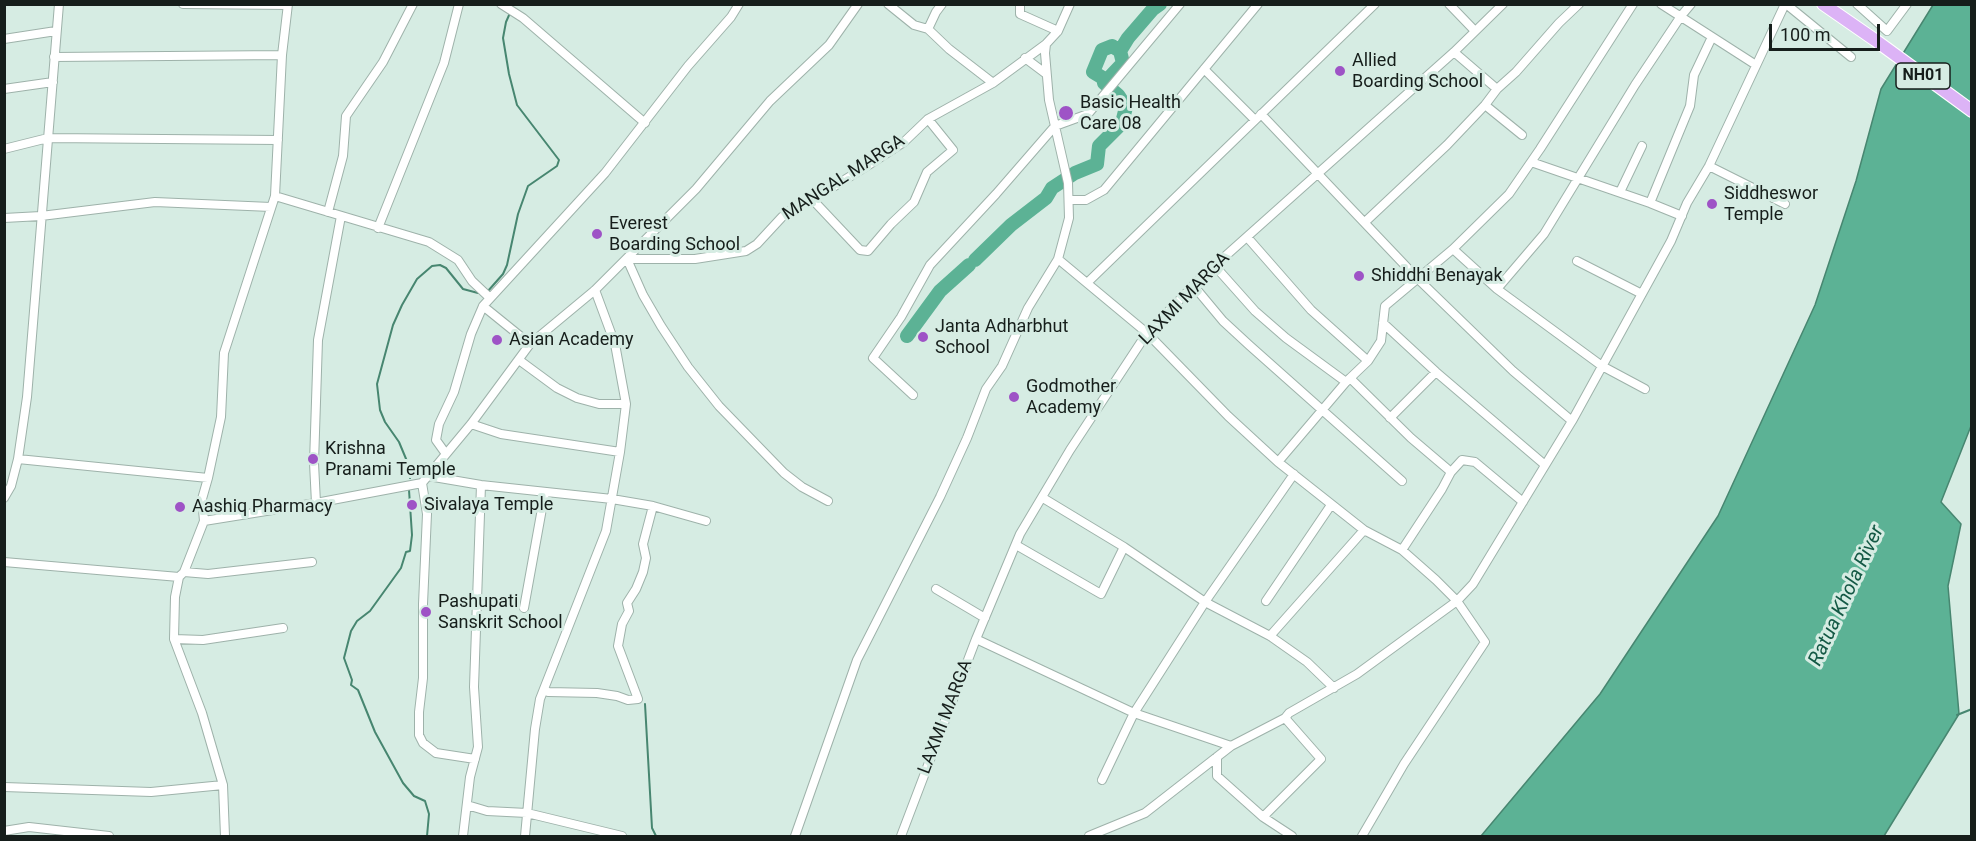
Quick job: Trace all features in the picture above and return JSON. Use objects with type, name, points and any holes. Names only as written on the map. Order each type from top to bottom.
[{"type":"highway","name":"NH01","points":[[1823,4],[1971,111]]},
{"type":"street","points":[[4,498],[11,486],[18,459],[27,397],[59,4]]},
{"type":"street","points":[[183,4],[288,5],[282,55],[275,196],[224,353],[221,417],[202,499],[204,520],[175,597],[174,639],[202,712],[223,785],[225,837]]},
{"type":"street","points":[[328,212],[342,156],[346,116],[383,62],[413,4]]},
{"type":"street","points":[[378,228],[444,63],[459,4]]},
{"type":"street","points":[[501,4],[523,18],[645,123]]},
{"type":"street","points":[[446,454],[436,440],[439,424],[453,392],[471,334],[483,306],[605,173],[688,66],[731,17],[739,4]]},
{"type":"street","points":[[475,759],[436,753],[423,743],[419,735],[418,712],[423,678],[423,604],[427,514],[425,479],[471,424],[530,344],[594,290],[696,189],[770,101],[829,45],[858,4]]},
{"type":"street","points":[[888,4],[914,25],[928,29],[949,49],[993,83]]},
{"type":"street","points":[[928,29],[942,4]]},
{"type":"street","points":[[1020,4],[1020,14],[1058,31]]},
{"type":"street","name":"MANGAL MARGA","points":[[627,259],[695,259],[746,251],[757,244],[782,217],[810,197],[825,192],[904,142],[928,119],[993,83],[1046,44],[1058,31],[1070,4]]},
{"type":"street","points":[[913,395],[873,358],[901,317],[930,265],[1055,126],[1089,114],[1180,4]]},
{"type":"street","points":[[1069,200],[1086,200],[1104,190],[1258,4]]},
{"type":"street","points":[[1087,283],[1375,4]]},
{"type":"street","points":[[1449,4],[1475,31]]},
{"type":"street","name":"LAXMI MARGA","points":[[901,837],[976,639],[1016,545],[1071,450],[1147,333],[1214,265],[1454,52],[1503,4]]},
{"type":"street","points":[[1365,222],[1419,172],[1485,105],[1497,89],[1516,72],[1579,4]]},
{"type":"street","points":[[1278,462],[1348,380],[1368,361],[1381,342],[1385,306],[1453,249],[1509,194],[1633,4]]},
{"type":"street","points":[[1661,4],[1756,65]]},
{"type":"street","points":[[1497,289],[1545,234],[1635,86],[1691,4]]},
{"type":"street","points":[[1089,837],[1145,813],[1231,746],[1285,718],[1289,713],[1357,674],[1457,602],[1473,584],[1572,421],[1642,294],[1709,166],[1786,4],[1851,57]]},
{"type":"street","points":[[1857,4],[1887,31],[1907,4]]},
{"type":"street","points":[[4,39],[56,31]]},
{"type":"street","points":[[1650,203],[1690,106],[1694,75],[1712,37]]},
{"type":"street","points":[[795,837],[857,660],[940,497],[986,389],[1002,366],[1028,308],[1058,259],[1069,218],[1068,179],[1048,100],[1045,73],[1046,44]]},
{"type":"street","points":[[1454,52],[1497,89]]},
{"type":"street","points":[[54,57],[282,55]]},
{"type":"street","points":[[1025,58],[1045,73]]},
{"type":"street","points":[[1204,69],[1318,172],[1418,279],[1513,371],[1572,421]]},
{"type":"street","points":[[4,88],[53,82]]},
{"type":"street","points":[[1485,105],[1522,135]]},
{"type":"street","points":[[810,197],[860,250],[868,251],[914,202],[927,172],[953,150],[928,119]]},
{"type":"street","points":[[4,149],[48,138],[278,140]]},
{"type":"street","points":[[1620,192],[1642,146]]},
{"type":"street","points":[[1531,162],[1682,216]]},
{"type":"street","points":[[1709,166],[1785,204]]},
{"type":"street","points":[[275,196],[429,242],[458,260],[472,281],[490,298]]},
{"type":"street","points":[[4,218],[41,216],[154,201],[272,207]]},
{"type":"street","points":[[316,503],[314,463],[318,340],[341,216]]},
{"type":"street","points":[[1247,237],[1311,310],[1368,361]]},
{"type":"street","points":[[1453,249],[1497,289],[1602,366],[1645,389]]},
{"type":"street","points":[[627,259],[643,295],[661,326],[688,367],[719,406],[784,472],[802,487],[828,501]]},
{"type":"street","points":[[1058,259],[1147,333],[1228,416],[1278,462],[1364,530],[1402,550],[1436,580],[1457,602],[1485,642],[1404,764],[1362,837]]},
{"type":"street","points":[[1577,261],[1642,294]]},
{"type":"street","points":[[1214,265],[1255,311],[1286,338],[1348,380],[1451,472]]},
{"type":"street","points":[[1193,285],[1223,321],[1402,481]]},
{"type":"street","points":[[525,837],[535,729],[544,689],[606,531],[620,452],[626,404],[615,344],[594,290]]},
{"type":"street","points":[[483,306],[530,344]]},
{"type":"street","points":[[1383,323],[1436,372],[1545,465]]},
{"type":"street","points":[[519,360],[557,388],[577,398],[599,404],[626,404]]},
{"type":"street","points":[[1390,418],[1436,372]]},
{"type":"street","points":[[471,424],[501,434],[620,452]]},
{"type":"street","points":[[18,459],[208,478]]},
{"type":"street","points":[[1402,550],[1451,472],[1462,460],[1475,462],[1523,502]]},
{"type":"street","points":[[1102,780],[1134,713],[1205,602],[1294,474]]},
{"type":"street","points":[[204,520],[316,503],[425,479],[612,499],[653,506],[706,521]]},
{"type":"street","points":[[463,837],[470,777],[478,747],[474,664],[481,485]]},
{"type":"street","points":[[524,608],[545,492]]},
{"type":"street","points":[[1043,498],[1124,547],[1205,602],[1270,636],[1307,662],[1334,688]]},
{"type":"street","points":[[1266,602],[1331,505]]},
{"type":"street","points":[[544,689],[548,692],[597,693],[627,700],[638,699],[618,646],[622,624],[629,611],[627,603],[643,572],[646,558],[643,544],[653,506]]},
{"type":"street","points":[[1270,636],[1364,530]]},
{"type":"street","points":[[1016,545],[1101,594],[1124,547]]},
{"type":"street","points":[[4,562],[182,574],[208,574],[312,562]]},
{"type":"street","points":[[936,589],[985,618]]},
{"type":"street","points":[[174,639],[203,640],[283,628]]},
{"type":"street","points":[[976,639],[1134,713],[1231,746]]},
{"type":"street","points":[[1263,817],[1320,759],[1285,718]]},
{"type":"street","points":[[1217,757],[1217,776],[1263,817],[1292,837]]},
{"type":"street","points":[[4,787],[151,792],[223,785]]},
{"type":"street","points":[[467,805],[488,811],[527,813],[595,834],[622,837]]},
{"type":"street","points":[[4,831],[29,827],[109,837]]},
{"type":"water","name":"Ratua Khola River","points":[[1933,5],[1971,5],[1971,426],[1941,502],[1961,524],[1948,586],[1959,714],[1884,836],[1481,836],[1600,694],[1718,516],[1815,305],[1856,181],[1881,89]]},
{"type":"waterway","points":[[975,260],[1011,225],[1046,198],[1052,188],[1075,173],[1097,164],[1099,146],[1122,123],[1126,107],[1118,95],[1104,83],[1123,63],[1120,51],[1128,38],[1160,4]]},
{"type":"waterway","points":[[488,291],[503,274],[507,265],[518,214],[528,186],[557,166],[559,160],[517,105],[503,38],[510,13]]},
{"type":"waterway","points":[[1104,83],[1103,78],[1093,72],[1102,50],[1112,46],[1120,51]]},
{"type":"waterway","points":[[410,478],[409,466],[399,442],[385,422],[380,410],[377,384],[393,325],[417,279],[432,266],[440,265],[446,268],[463,289],[478,293]]},
{"type":"waterway","points":[[907,336],[940,291],[969,265]]},
{"type":"waterway","points":[[409,490],[412,535],[410,551],[406,552],[401,568],[370,611],[357,621],[351,631],[344,658],[352,680],[351,685],[358,690],[375,732],[403,783],[414,796],[425,801],[429,814],[427,836]]},
{"type":"waterway","points":[[645,704],[652,828],[656,836]]},
{"type":"waterway","points":[[1957,715],[1972,709]]},
{"type":"place","name":"Allied Boarding School","points":[[1340,71]]},
{"type":"place","name":"Basic Health Care 08","points":[[1066,113]]},
{"type":"place","name":"Siddheswor Temple","points":[[1712,204]]},
{"type":"place","name":"Everest Boarding School","points":[[597,234]]},
{"type":"place","name":"Shiddhi Benayak","points":[[1359,276]]},
{"type":"place","name":"Janta Adharbhut School","points":[[923,337]]},
{"type":"place","name":"Asian Academy","points":[[497,340]]},
{"type":"place","name":"Godmother Academy","points":[[1014,397]]},
{"type":"place","name":"Krishna Pranami Temple","points":[[313,459]]},
{"type":"place","name":"Sivalaya Temple","points":[[412,505]]},
{"type":"place","name":"Aashiq Pharmacy","points":[[180,507]]},
{"type":"place","name":"Pashupati Sanskrit School","points":[[426,612]]}]
